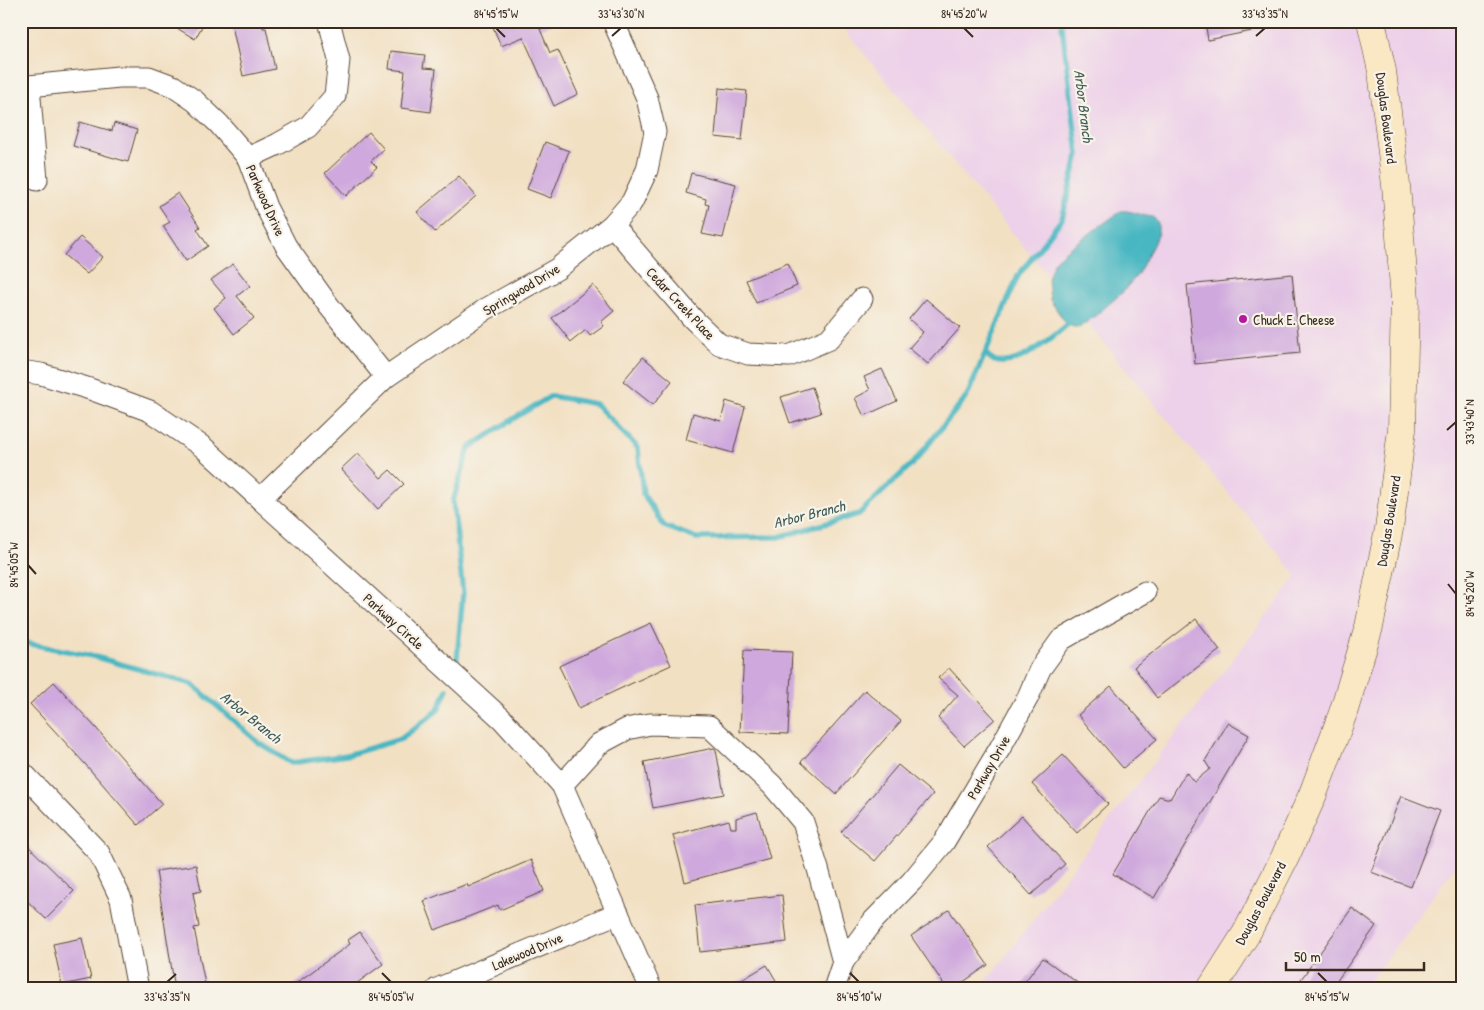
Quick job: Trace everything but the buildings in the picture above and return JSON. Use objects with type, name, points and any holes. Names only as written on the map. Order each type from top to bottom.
[{"type":"main road","name":"Douglas Boulevard","points":[[1211,989],[1246,934],[1285,857],[1313,794],[1343,713],[1369,627],[1388,529],[1402,430],[1405,300],[1396,185],[1382,71],[1371,21]]},
{"type":"street","points":[[248,158],[308,127],[335,96],[339,60],[329,21]]},
{"type":"street","name":"Springwood Drive","points":[[260,499],[386,378],[486,309],[557,269],[612,225],[632,202],[647,170],[655,132],[647,98],[613,21]]},
{"type":"street","name":"Parkwood Drive","points":[[25,86],[119,77],[149,77],[173,86],[195,101],[219,124],[248,158],[266,207],[286,246],[329,306],[386,378]]},
{"type":"street","points":[[25,86],[37,180]]},
{"type":"street","name":"Cedar Creek Place","points":[[612,225],[693,319],[719,344],[748,354],[789,356],[829,339],[862,299]]},
{"type":"street","name":"Parkway Circle","points":[[21,371],[41,374],[90,388],[150,411],[203,447],[502,719],[562,785],[651,989]]},
{"type":"street","name":"Parkway Drive","points":[[834,989],[843,962],[874,920],[912,881],[944,842],[1028,697],[1040,669],[1061,640],[1145,592]]},
{"type":"street","points":[[562,785],[599,744],[627,729],[650,724],[709,726],[772,785],[803,822],[818,869],[843,962]]},
{"type":"street","points":[[21,771],[99,853],[120,899],[138,989]]},
{"type":"street","name":"Lakewood Drive","points":[[437,989],[618,912]]},
{"type":"shaded area","points":[[837,21],[1463,21],[1463,856],[1373,977],[1362,989],[980,989],[1297,576]]},
{"type":"water","points":[[1121,211],[1153,217],[1158,223],[1158,235],[1138,274],[1123,292],[1079,328],[1067,325],[1050,300],[1048,279],[1055,260]]},
{"type":"waterway","name":"Arbor Branch","points":[[456,671],[463,593],[453,501],[469,448],[551,396],[596,404],[638,448],[643,494],[664,526],[696,538],[779,537],[859,514],[915,461],[967,396],[1018,276],[1062,219],[1078,154],[1062,26]]},
{"type":"waterway","points":[[986,354],[995,361],[1013,361],[1033,351],[1067,325]]},
{"type":"waterway","name":"Arbor Branch","points":[[21,642],[92,656],[192,684],[258,742],[291,763],[347,755],[401,739],[438,710],[447,689]]},
{"type":"place","name":"Chuck E. Cheese","points":[[1243,319]]}]
